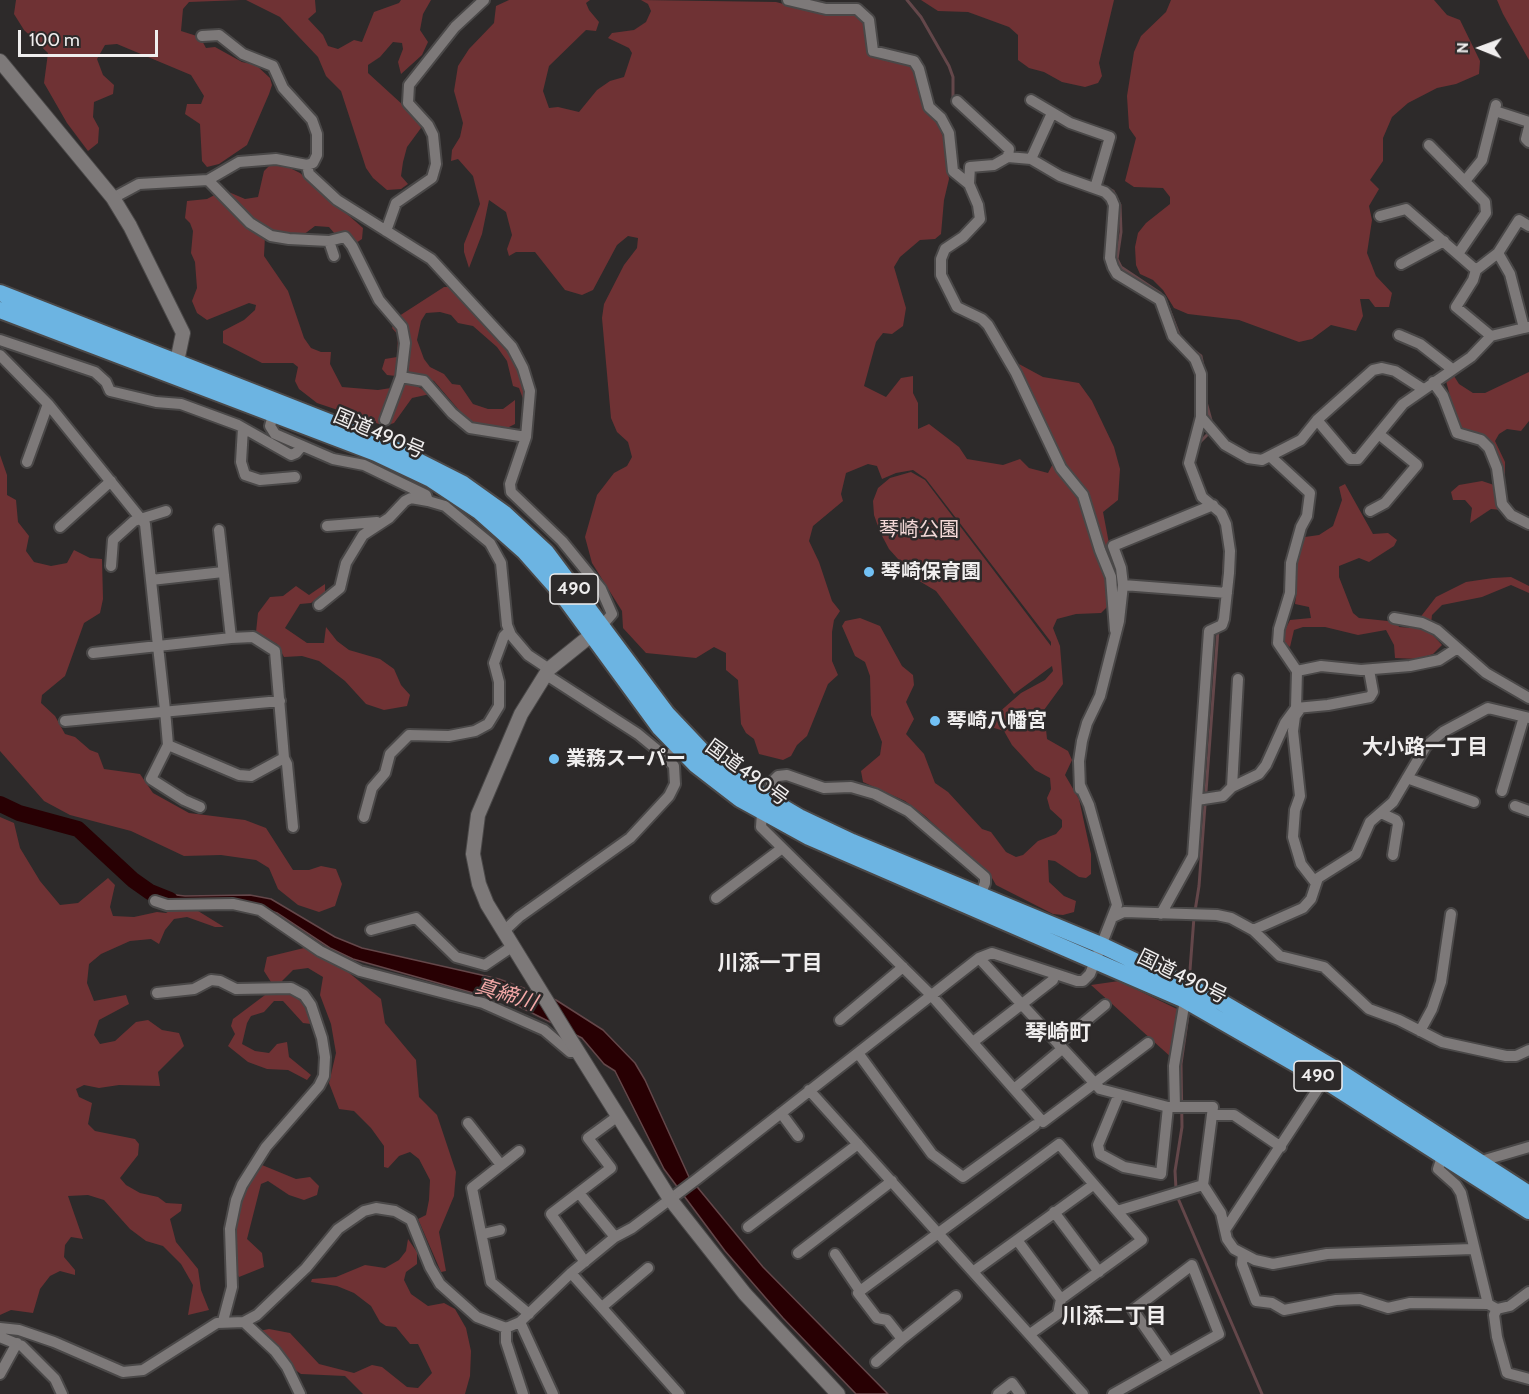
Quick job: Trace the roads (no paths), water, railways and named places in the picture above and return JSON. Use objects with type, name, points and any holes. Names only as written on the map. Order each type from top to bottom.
[{"type":"highway","name":"国道490号","points":[[0,293],[176,369],[273,415],[376,453],[453,493],[493,522],[524,551],[686,735],[764,806],[819,842],[1221,1002],[1445,1149],[1529,1211]]},
{"type":"highway","name":"国道490号","points":[[0,310],[176,369],[380,442],[462,484],[505,514],[546,552],[672,752],[717,783],[764,806],[980,895],[1100,953],[1328,1074]]},
{"type":"highway","name":"国道490号","points":[[1445,1149],[1478,1162],[1529,1194]]},
{"type":"street","points":[[386,231],[396,203],[432,178],[435,164],[433,135],[428,125],[408,103],[409,85],[455,27],[484,0]]},
{"type":"street","points":[[788,0],[826,9],[857,9],[869,21],[873,51],[914,61],[920,69],[929,107],[941,118],[949,133],[953,171],[969,184]]},
{"type":"street","points":[[113,198],[139,184],[208,180],[232,165],[255,160],[276,159],[307,165],[313,163],[317,155],[316,134],[312,120],[279,84],[273,66],[243,54],[219,35],[202,36]]},
{"type":"street","points":[[0,61],[113,198],[130,226],[183,333],[176,369]]},
{"type":"street","points":[[1031,100],[1070,123],[1110,137],[1095,188]]},
{"type":"street","points":[[957,101],[1009,149],[1008,157]]},
{"type":"street","points":[[1465,181],[1482,160],[1495,108],[1529,125],[1526,139],[1529,142]]},
{"type":"street","points":[[1031,159],[1052,112]]},
{"type":"street","points":[[1429,145],[1485,202],[1486,213],[1458,254]]},
{"type":"street","points":[[1115,630],[1112,577],[1100,550],[1083,495],[1061,468],[1016,373],[988,325],[982,319],[957,307],[940,275],[940,259],[945,249],[963,237],[980,219],[978,205],[969,184],[970,167],[994,165],[1008,157],[1031,159],[1060,176],[1105,192],[1114,205],[1110,258],[1113,267],[1117,274],[1160,300],[1173,336],[1195,359],[1201,374],[1201,417],[1189,463],[1202,497],[1221,513],[1229,537],[1227,593],[1222,625],[1209,631],[1193,855],[1161,914]]},
{"type":"street","points":[[307,165],[309,174],[337,200],[431,259],[512,347],[524,368],[530,391],[526,437],[510,484],[511,492],[562,541],[601,589],[612,614],[596,631],[547,672],[521,714],[484,800],[475,827],[472,854],[479,884],[504,931],[578,1052],[672,1197],[745,1294],[838,1394]]},
{"type":"street","points":[[208,180],[250,223],[271,236],[329,241],[345,237],[352,246],[379,300],[402,327],[405,343],[401,377],[385,420]]},
{"type":"street","points":[[1380,216],[1406,209],[1476,270]]},
{"type":"street","points":[[1491,336],[1456,307],[1473,280],[1476,270],[1498,253],[1519,220],[1529,226]]},
{"type":"street","points":[[329,241],[334,256]]},
{"type":"street","points":[[1401,264],[1444,242]]},
{"type":"street","points":[[1317,420],[1350,459],[1358,459],[1380,435],[1391,417],[1423,389],[1471,357],[1491,336],[1526,328],[1510,274],[1498,253]]},
{"type":"street","points":[[1399,335],[1420,344],[1452,369]]},
{"type":"street","points":[[0,339],[95,372],[106,382],[110,391],[156,402],[181,404],[243,428],[291,455],[301,447]]},
{"type":"street","points":[[0,355],[48,404],[145,524],[168,745],[151,779],[184,800],[200,807]]},
{"type":"street","points":[[1201,417],[1225,445],[1236,453],[1262,460],[1301,440],[1317,420],[1373,370],[1382,368],[1395,371],[1423,389]]},
{"type":"street","points":[[401,377],[424,381],[452,414],[470,428],[526,437]]},
{"type":"street","points":[[1433,382],[1443,396],[1457,433],[1481,440],[1489,448],[1497,468],[1502,504],[1511,514],[1529,524]]},
{"type":"street","points":[[27,462],[48,404]]},
{"type":"street","points":[[273,415],[271,431],[301,447],[333,459],[364,465],[426,495],[428,501]]},
{"type":"street","points":[[243,428],[241,462],[245,475],[260,480],[295,477]]},
{"type":"street","points":[[1370,512],[1385,503],[1417,465],[1380,435]]},
{"type":"street","points":[[1271,457],[1310,493],[1307,516],[1301,527],[1291,563],[1290,593],[1279,629],[1278,643],[1297,671],[1298,709],[1293,731],[1300,796],[1295,810],[1293,837],[1301,864],[1315,882]]},
{"type":"street","points":[[60,527],[111,481]]},
{"type":"street","points":[[319,605],[340,588],[346,563],[357,542],[380,522],[389,518],[411,498],[444,506],[490,543],[501,563],[509,631],[523,650],[547,672],[638,734],[672,752],[675,784],[669,796],[630,838],[519,917],[504,931]]},
{"type":"street","points":[[0,1328],[19,1330],[54,1342],[111,1369],[132,1373],[143,1370],[204,1329],[223,1321],[244,1322],[257,1315],[299,1275],[346,1222],[364,1211],[386,1208],[405,1216],[415,1227],[430,1267],[440,1284],[477,1317],[506,1328],[520,1323],[571,1273],[615,1238],[632,1228],[697,1179],[979,958],[992,953],[1083,981],[1090,974],[1100,953],[1117,905],[1089,806],[1080,785],[1079,761],[1087,723],[1100,696],[1119,621],[1123,585],[1121,568],[1113,546],[1213,505]]},
{"type":"street","points":[[111,566],[113,540],[141,518],[166,511]]},
{"type":"street","points":[[327,526],[380,522]]},
{"type":"street","points":[[219,530],[231,638]]},
{"type":"street","points":[[151,580],[223,572]]},
{"type":"street","points":[[1123,585],[1227,593]]},
{"type":"street","points":[[1394,618],[1422,623],[1437,630],[1486,673],[1529,698]]},
{"type":"street","points":[[364,817],[372,788],[385,773],[390,754],[409,735],[449,736],[475,730],[488,724],[499,706],[499,682],[494,663],[504,636],[509,631]]},
{"type":"street","points":[[93,653],[253,637],[275,651],[284,758],[288,764],[293,827]]},
{"type":"street","points":[[1297,671],[1327,666],[1369,669],[1432,662],[1449,655],[1456,649]]},
{"type":"street","points":[[1197,800],[1223,796],[1232,787],[1258,774],[1266,765],[1285,723],[1298,709],[1370,697],[1373,692],[1369,669]]},
{"type":"street","points":[[1232,787],[1238,679]]},
{"type":"street","points":[[65,721],[280,701]]},
{"type":"street","points":[[1254,930],[1303,909],[1311,899],[1315,882],[1356,854],[1370,822],[1393,802],[1426,746],[1461,720],[1488,708],[1526,717],[1502,791]]},
{"type":"street","points":[[168,745],[239,775],[250,776],[284,758]]},
{"type":"street","points":[[980,895],[985,877],[908,811],[874,794],[851,787],[824,788],[787,775],[778,776],[772,782],[764,806],[761,827],[931,995],[1043,1122],[1148,1043]]},
{"type":"street","points":[[1407,778],[1474,802]]},
{"type":"street","points":[[1515,806],[1529,811]]},
{"type":"street","points":[[1381,813],[1396,820],[1398,824],[1393,855]]},
{"type":"street","points":[[716,898],[781,849]]},
{"type":"street","points":[[155,901],[167,905],[233,904],[260,910],[320,951],[360,971],[483,1003],[544,1030],[570,1052],[578,1052]]},
{"type":"street","points":[[1113,917],[1124,912],[1217,915],[1231,918],[1254,930],[1280,956],[1324,967],[1369,1009],[1420,1030],[1442,1042],[1506,1056],[1516,1056],[1529,1050]]},
{"type":"street","points":[[1420,1030],[1432,1009],[1441,982],[1451,914]]},
{"type":"street","points":[[371,930],[416,918],[456,957],[485,965],[513,946]]},
{"type":"street","points":[[979,958],[1100,1089],[1171,1107],[1213,1107],[1203,1185],[1221,1214],[1227,1239],[1234,1249],[1273,1264],[1327,1254],[1473,1249]]},
{"type":"street","points":[[840,1020],[903,968]]},
{"type":"street","points":[[157,993],[194,989],[211,980],[220,981],[236,989],[291,988],[303,995],[311,1005],[326,1057],[324,1077],[319,1086],[266,1147],[242,1185],[230,1228],[232,1287],[223,1321]]},
{"type":"street","points":[[973,1042],[1053,980]]},
{"type":"street","points":[[1119,1094],[1098,1144],[1100,1154],[1124,1167],[1161,1174],[1171,1107],[1174,1066],[1185,1000]]},
{"type":"street","points":[[1014,1089],[1105,1005]]},
{"type":"street","points":[[858,1053],[932,1154],[963,1177],[1035,1125]]},
{"type":"street","points":[[1225,1230],[1328,1074]]},
{"type":"street","points":[[808,1090],[1083,1394]]},
{"type":"street","points":[[781,1113],[798,1136]]},
{"type":"street","points":[[1213,1115],[1234,1115],[1281,1147]]},
{"type":"street","points":[[585,1262],[550,1214],[611,1168],[588,1138],[618,1116]]},
{"type":"street","points":[[468,1123],[501,1165]]},
{"type":"street","points":[[748,1227],[858,1144]]},
{"type":"street","points":[[860,1291],[1059,1144],[1142,1240],[1061,1299],[1058,1314],[1030,1335]]},
{"type":"street","points":[[1478,1162],[1529,1148]]},
{"type":"street","points":[[1445,1149],[1438,1169],[1459,1188],[1473,1249],[1492,1306],[1497,1338],[1507,1373],[1529,1379]]},
{"type":"street","points":[[519,1151],[472,1188],[491,1282],[529,1314]]},
{"type":"street","points":[[798,1253],[892,1181]]},
{"type":"street","points":[[974,1271],[1093,1185]]},
{"type":"street","points":[[1117,1211],[1203,1185]]},
{"type":"street","points":[[579,1193],[615,1238]]},
{"type":"street","points":[[1054,1212],[1099,1272]]},
{"type":"street","points":[[483,1234],[500,1230]]},
{"type":"street","points":[[1017,1240],[1061,1299]]},
{"type":"street","points":[[835,1254],[860,1291],[858,1293],[877,1318],[887,1320],[902,1339]]},
{"type":"street","points":[[1243,1254],[1242,1264],[1256,1301],[1272,1303],[1284,1310],[1336,1300],[1360,1299],[1388,1308],[1410,1303],[1510,1306],[1529,1292]]},
{"type":"street","points":[[1113,1394],[1219,1334],[1192,1265],[1133,1310],[1169,1362]]},
{"type":"street","points":[[602,1307],[648,1268]]},
{"type":"street","points":[[571,1273],[679,1394]]},
{"type":"street","points":[[876,1362],[956,1296]]},
{"type":"street","points":[[244,1322],[275,1351],[300,1394]]},
{"type":"street","points":[[520,1323],[553,1394]]},
{"type":"street","points":[[506,1328],[506,1342],[523,1394]]},
{"type":"street","points":[[0,1337],[17,1343],[51,1374],[62,1394]]},
{"type":"street","points":[[0,1374],[17,1343]]},
{"type":"street","points":[[998,1394],[1012,1383],[1020,1394]]},
{"type":"water","points":[[150,892],[185,896],[250,895],[271,899],[335,937],[362,948],[499,979],[556,1000],[603,1030],[635,1063],[645,1080],[689,1177],[763,1267],[888,1394],[856,1394],[783,1318],[725,1251],[664,1169],[615,1071],[604,1064],[582,1038],[516,1005],[353,959],[330,948],[277,913],[261,907],[158,900]]},
{"type":"waterway","points":[[907,0],[921,17],[949,66],[953,77],[953,99]]},
{"type":"waterway","points":[[1107,188],[1113,191],[1120,205],[1121,232],[1117,259],[1121,267],[1160,293],[1166,301],[1180,337]]},
{"type":"waterway","points":[[1193,350],[1201,356],[1206,381]]},
{"type":"waterway","points":[[1206,402],[1212,424]]},
{"type":"waterway","points":[[1199,443],[1211,431]]},
{"type":"waterway","points":[[1184,463],[1189,451]]},
{"type":"waterway","points":[[1223,582],[1225,550]]},
{"type":"waterway","points":[[1195,911],[1199,886],[1218,630]]},
{"type":"waterway","name":"真締川","points":[[0,804],[19,813],[78,829],[133,880],[150,892],[170,900]]},
{"type":"waterway","points":[[1190,970],[1194,917]]},
{"type":"waterway","points":[[1176,1189],[1175,1171],[1182,1127],[1181,1064],[1188,1015]]},
{"type":"waterway","points":[[1177,1196],[1262,1394]]},
{"type":"place","name":"琴崎保育園","points":[[869,572]]},
{"type":"place","name":"琴崎八幡宮","points":[[935,721]]},
{"type":"place","name":"業務スーパー","points":[[554,759]]},
{"type":"district","name":"大小路一丁目","points":[[1425,748]]},
{"type":"district","name":"川添一丁目","points":[[770,964]]},
{"type":"district","name":"琴崎町","points":[[1058,1034]]},
{"type":"district","name":"川添二丁目","points":[[1114,1317]]},
{"type":"park label","name":"琴崎公園","points":[[919,530]]}]
